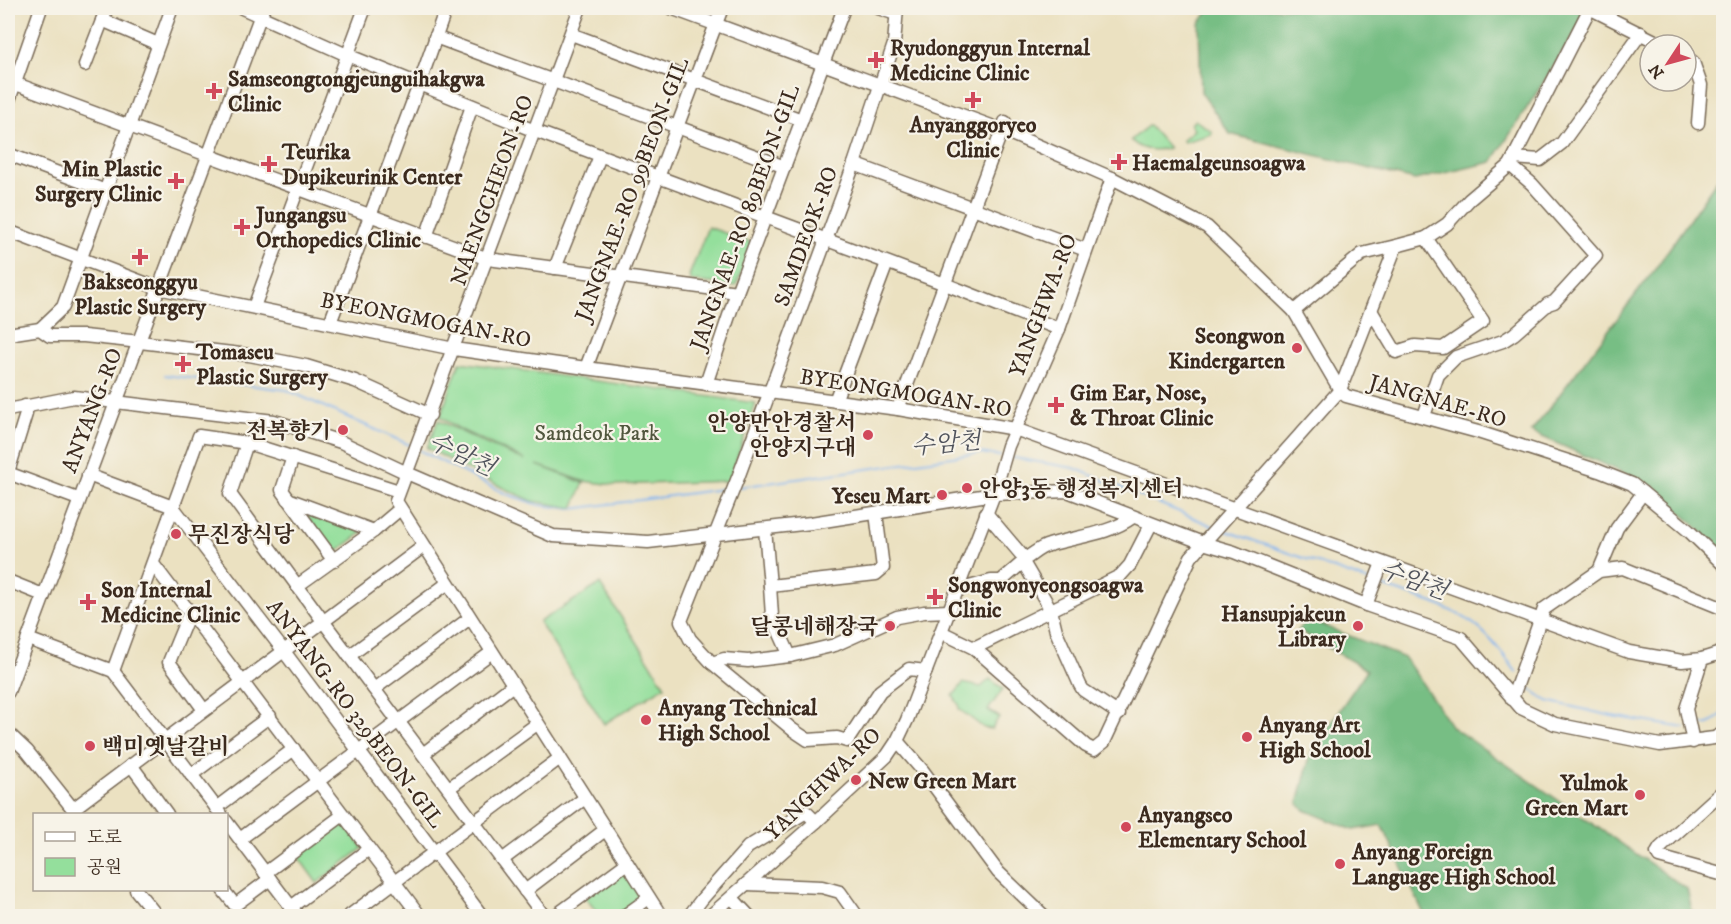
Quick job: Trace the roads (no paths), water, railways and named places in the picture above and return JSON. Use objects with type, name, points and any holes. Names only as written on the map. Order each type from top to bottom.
[{"type":"street","points":[[8,103],[11,82],[41,8]]},
{"type":"street","points":[[85,65],[107,8]]},
{"type":"street","points":[[8,334],[40,329],[63,308],[172,8]]},
{"type":"street","points":[[242,8],[262,11],[347,55],[535,131],[1059,329]]},
{"type":"street","points":[[254,307],[365,8]]},
{"type":"street","points":[[330,323],[446,8]]},
{"type":"street","name":"NAENGCHEON-RO","points":[[399,491],[430,415],[580,8]]},
{"type":"street","name":"JANGNAE-RO","points":[[671,8],[881,86],[1004,126],[1207,227],[1294,311],[1340,390],[1346,396],[1424,416],[1599,471],[1632,484],[1689,531],[1724,566]]},
{"type":"street","name":"JANGNAE-RO 99BEON-GIL","points":[[586,368],[722,8]]},
{"type":"street","points":[[822,64],[844,8]]},
{"type":"street","points":[[878,8],[897,11]]},
{"type":"street","points":[[1294,311],[1362,254],[1426,238],[1447,224],[1469,200],[1512,162],[1591,8],[1641,33]]},
{"type":"street","name":"ANYANG-RO","points":[[8,692],[78,499],[140,342],[262,11]]},
{"type":"street","name":"SAMDEOK-RO","points":[[715,535],[854,164],[894,44],[897,11]]},
{"type":"street","points":[[102,20],[158,44]]},
{"type":"street","points":[[571,34],[802,120]]},
{"type":"street","name":"NAENGCHEON-RO","points":[[435,37],[554,81]]},
{"type":"street","points":[[1512,162],[1540,160],[1562,143],[1638,37]]},
{"type":"street","name":"JANGNAE-RO 89BEON-GIL","points":[[706,384],[737,292],[822,64]]},
{"type":"street","points":[[1698,76],[1701,85],[1698,123]]},
{"type":"street","points":[[554,81],[785,167]]},
{"type":"street","points":[[11,82],[488,259],[737,292]]},
{"type":"street","points":[[426,237],[472,106]]},
{"type":"street","points":[[898,409],[1004,126]]},
{"type":"street","points":[[8,154],[106,191]]},
{"type":"street","points":[[555,268],[600,156]]},
{"type":"street","points":[[1424,416],[1438,375],[1456,357],[1514,334],[1548,304],[1554,302],[1596,256],[1512,162]]},
{"type":"street","points":[[854,164],[1086,250]]},
{"type":"street","name":"YANGHWA-RO","points":[[710,916],[887,756],[897,741],[958,590],[1002,472],[1008,446],[1059,329],[1112,178]]},
{"type":"street","name":"BYEONGMOGAN-RO","points":[[8,231],[158,288],[454,349],[898,409],[1015,429],[1236,509],[1380,568],[1541,620],[1629,652],[1682,661],[1702,659],[1724,652]]},
{"type":"street","points":[[1426,238],[1483,321],[1443,348]]},
{"type":"street","points":[[941,632],[974,648],[1086,746],[1094,750],[1108,737],[1191,557],[1340,390],[1396,246]]},
{"type":"street","points":[[835,401],[887,263]]},
{"type":"street","points":[[1372,312],[1396,352],[1415,346],[1443,348],[1456,357]]},
{"type":"street","points":[[40,329],[51,336],[84,336],[140,342],[249,355],[306,366],[355,381],[430,415]]},
{"type":"street","points":[[8,410],[74,397],[274,422],[341,442],[409,467],[553,536],[648,542],[765,529],[994,494],[1067,491],[1151,524],[1205,541],[1368,601],[1461,638],[1514,694],[1521,708],[1555,724],[1660,745],[1714,738],[1724,733]]},
{"type":"street","points":[[25,406],[26,414],[8,472],[78,499]]},
{"type":"street","points":[[113,671],[199,436],[247,443],[399,491],[396,501],[400,509],[661,916]]},
{"type":"street","points":[[247,443],[230,494],[543,916]]},
{"type":"street","points":[[293,457],[282,490],[334,561]]},
{"type":"street","points":[[88,475],[173,507]]},
{"type":"street","points":[[1599,571],[1617,528],[1643,493]]},
{"type":"street","points":[[288,499],[374,531]]},
{"type":"street","name":"ANYANG-RO 329BEON-GIL","points":[[173,507],[482,916]]},
{"type":"street","points":[[297,586],[334,561],[400,509]]},
{"type":"street","points":[[770,586],[876,574],[883,568],[876,513]]},
{"type":"street","points":[[986,513],[1024,561],[1051,610],[1056,631],[1083,690],[1119,714]]},
{"type":"street","points":[[958,590],[991,581],[1001,581],[1046,545],[1102,532],[1120,526],[1132,517]]},
{"type":"street","points":[[974,648],[1111,581],[1126,571],[1151,524]]},
{"type":"street","points":[[765,529],[772,616],[790,656]]},
{"type":"street","points":[[715,535],[681,621],[690,639],[712,663],[808,740],[837,738],[847,741],[880,691],[909,669],[926,671]]},
{"type":"street","points":[[8,733],[27,751],[75,812],[131,765],[424,546]]},
{"type":"street","points":[[153,564],[420,916]]},
{"type":"street","points":[[1368,601],[1380,568]]},
{"type":"street","points":[[1514,694],[1545,609],[1599,571],[1623,568],[1724,609]]},
{"type":"street","points":[[8,581],[43,595]]},
{"type":"street","points":[[349,656],[448,583]]},
{"type":"street","points":[[190,611],[169,662],[204,710]]},
{"type":"street","points":[[712,663],[724,659],[748,661],[790,656],[835,645],[897,617],[924,612],[949,611]]},
{"type":"street","points":[[374,688],[470,618]]},
{"type":"street","points":[[28,639],[113,671],[219,811],[294,749]]},
{"type":"street","points":[[240,839],[492,652]]},
{"type":"street","points":[[1693,739],[1686,714],[1702,659]]},
{"type":"street","points":[[423,754],[513,686]]},
{"type":"street","points":[[191,775],[270,716]]},
{"type":"street","points":[[448,788],[537,724]]},
{"type":"street","points":[[897,741],[923,771],[998,872],[1044,916]]},
{"type":"street","points":[[350,916],[560,758]]},
{"type":"street","points":[[131,765],[166,813]]},
{"type":"street","points":[[1724,790],[1672,836],[1658,853],[1659,857],[1724,875]]},
{"type":"street","points":[[502,860],[585,798]]},
{"type":"street","points":[[689,916],[748,847],[806,812],[816,822]]},
{"type":"street","points":[[224,891],[235,905],[343,815]]},
{"type":"street","points":[[228,824],[294,912],[369,849]]},
{"type":"street","points":[[525,891],[605,830]]},
{"type":"street","points":[[555,916],[627,863]]},
{"type":"street","points":[[747,884],[822,887],[840,892],[857,916]]},
{"type":"street","points":[[137,891],[157,916]]},
{"type":"street","points":[[624,916],[649,897]]},
{"type":"street","points":[[732,898],[749,916]]},
{"type":"waterway","name":"수암천","points":[[165,375],[287,390],[412,446]]},
{"type":"waterway","name":"수암천","points":[[419,450],[506,494],[539,505],[572,509],[730,488]]},
{"type":"waterway","name":"수암천","points":[[739,487],[980,453],[1000,456]]},
{"type":"waterway","name":"수암천","points":[[1009,457],[1074,468],[1213,526]]},
{"type":"waterway","name":"수암천","points":[[1221,529],[1371,582]]},
{"type":"waterway","name":"수암천","points":[[1379,585],[1433,603],[1471,622],[1491,640],[1517,673]]},
{"type":"waterway","name":"수암천","points":[[1524,683],[1547,701],[1612,716],[1685,728]]},
{"type":"waterway","name":"수암천","points":[[1694,726],[1709,724],[1724,713]]},
{"type":"place","name":"Ryudonggyun Internal Medicine Clinic","points":[[876,60]]},
{"type":"place","name":"Samseongtongjeunguihakgwa Clinic","points":[[214,91]]},
{"type":"place","name":"Anyanggoryeo Clinic","points":[[973,100]]},
{"type":"place","name":"Haemalgeunsoagwa","points":[[1119,162]]},
{"type":"place","name":"Teurika Dupikeurinik Center","points":[[269,164]]},
{"type":"place","name":"Min Plastic Surgery Clinic","points":[[176,181]]},
{"type":"place","name":"Jungangsu Orthopedics Clinic","points":[[242,227]]},
{"type":"place","name":"Bakseonggyu Plastic Surgery","points":[[140,257]]},
{"type":"place","name":"Seongwon Kindergarten","points":[[1297,348]]},
{"type":"place","name":"Tomaseu Plastic Surgery","points":[[183,364]]},
{"type":"place","name":"Gim Ear, Nose, & Throat Clinic","points":[[1056,405]]},
{"type":"place","name":"전복향기","points":[[343,430]]},
{"type":"place","name":"안양만안경찰서 안양지구대","points":[[868,435]]},
{"type":"place","name":"안양3동 행정복지센터","points":[[967,488]]},
{"type":"place","name":"Yeseu Mart","points":[[942,495]]},
{"type":"place","name":"무진장식당","points":[[176,534]]},
{"type":"place","name":"Songwonyeongsoagwa Clinic","points":[[935,597]]},
{"type":"place","name":"Son Internal Medicine Clinic","points":[[88,602]]},
{"type":"place","name":"달콩네해장국","points":[[890,626]]},
{"type":"place","name":"Hansupjakeun Library","points":[[1358,626]]},
{"type":"place","name":"Anyang Technical High School","points":[[646,720]]},
{"type":"place","name":"Anyang Art High School","points":[[1247,737]]},
{"type":"place","name":"백미옛날갈비","points":[[90,746]]},
{"type":"place","name":"New Green Mart","points":[[856,780]]},
{"type":"place","name":"Yulmok Green Mart","points":[[1640,795]]},
{"type":"place","name":"Anyangseo Elementary School","points":[[1126,827]]},
{"type":"place","name":"Anyang Foreign Language High School","points":[[1340,864]]},
{"type":"park label","name":"Samdeok Park","points":[[597,432]]}]
